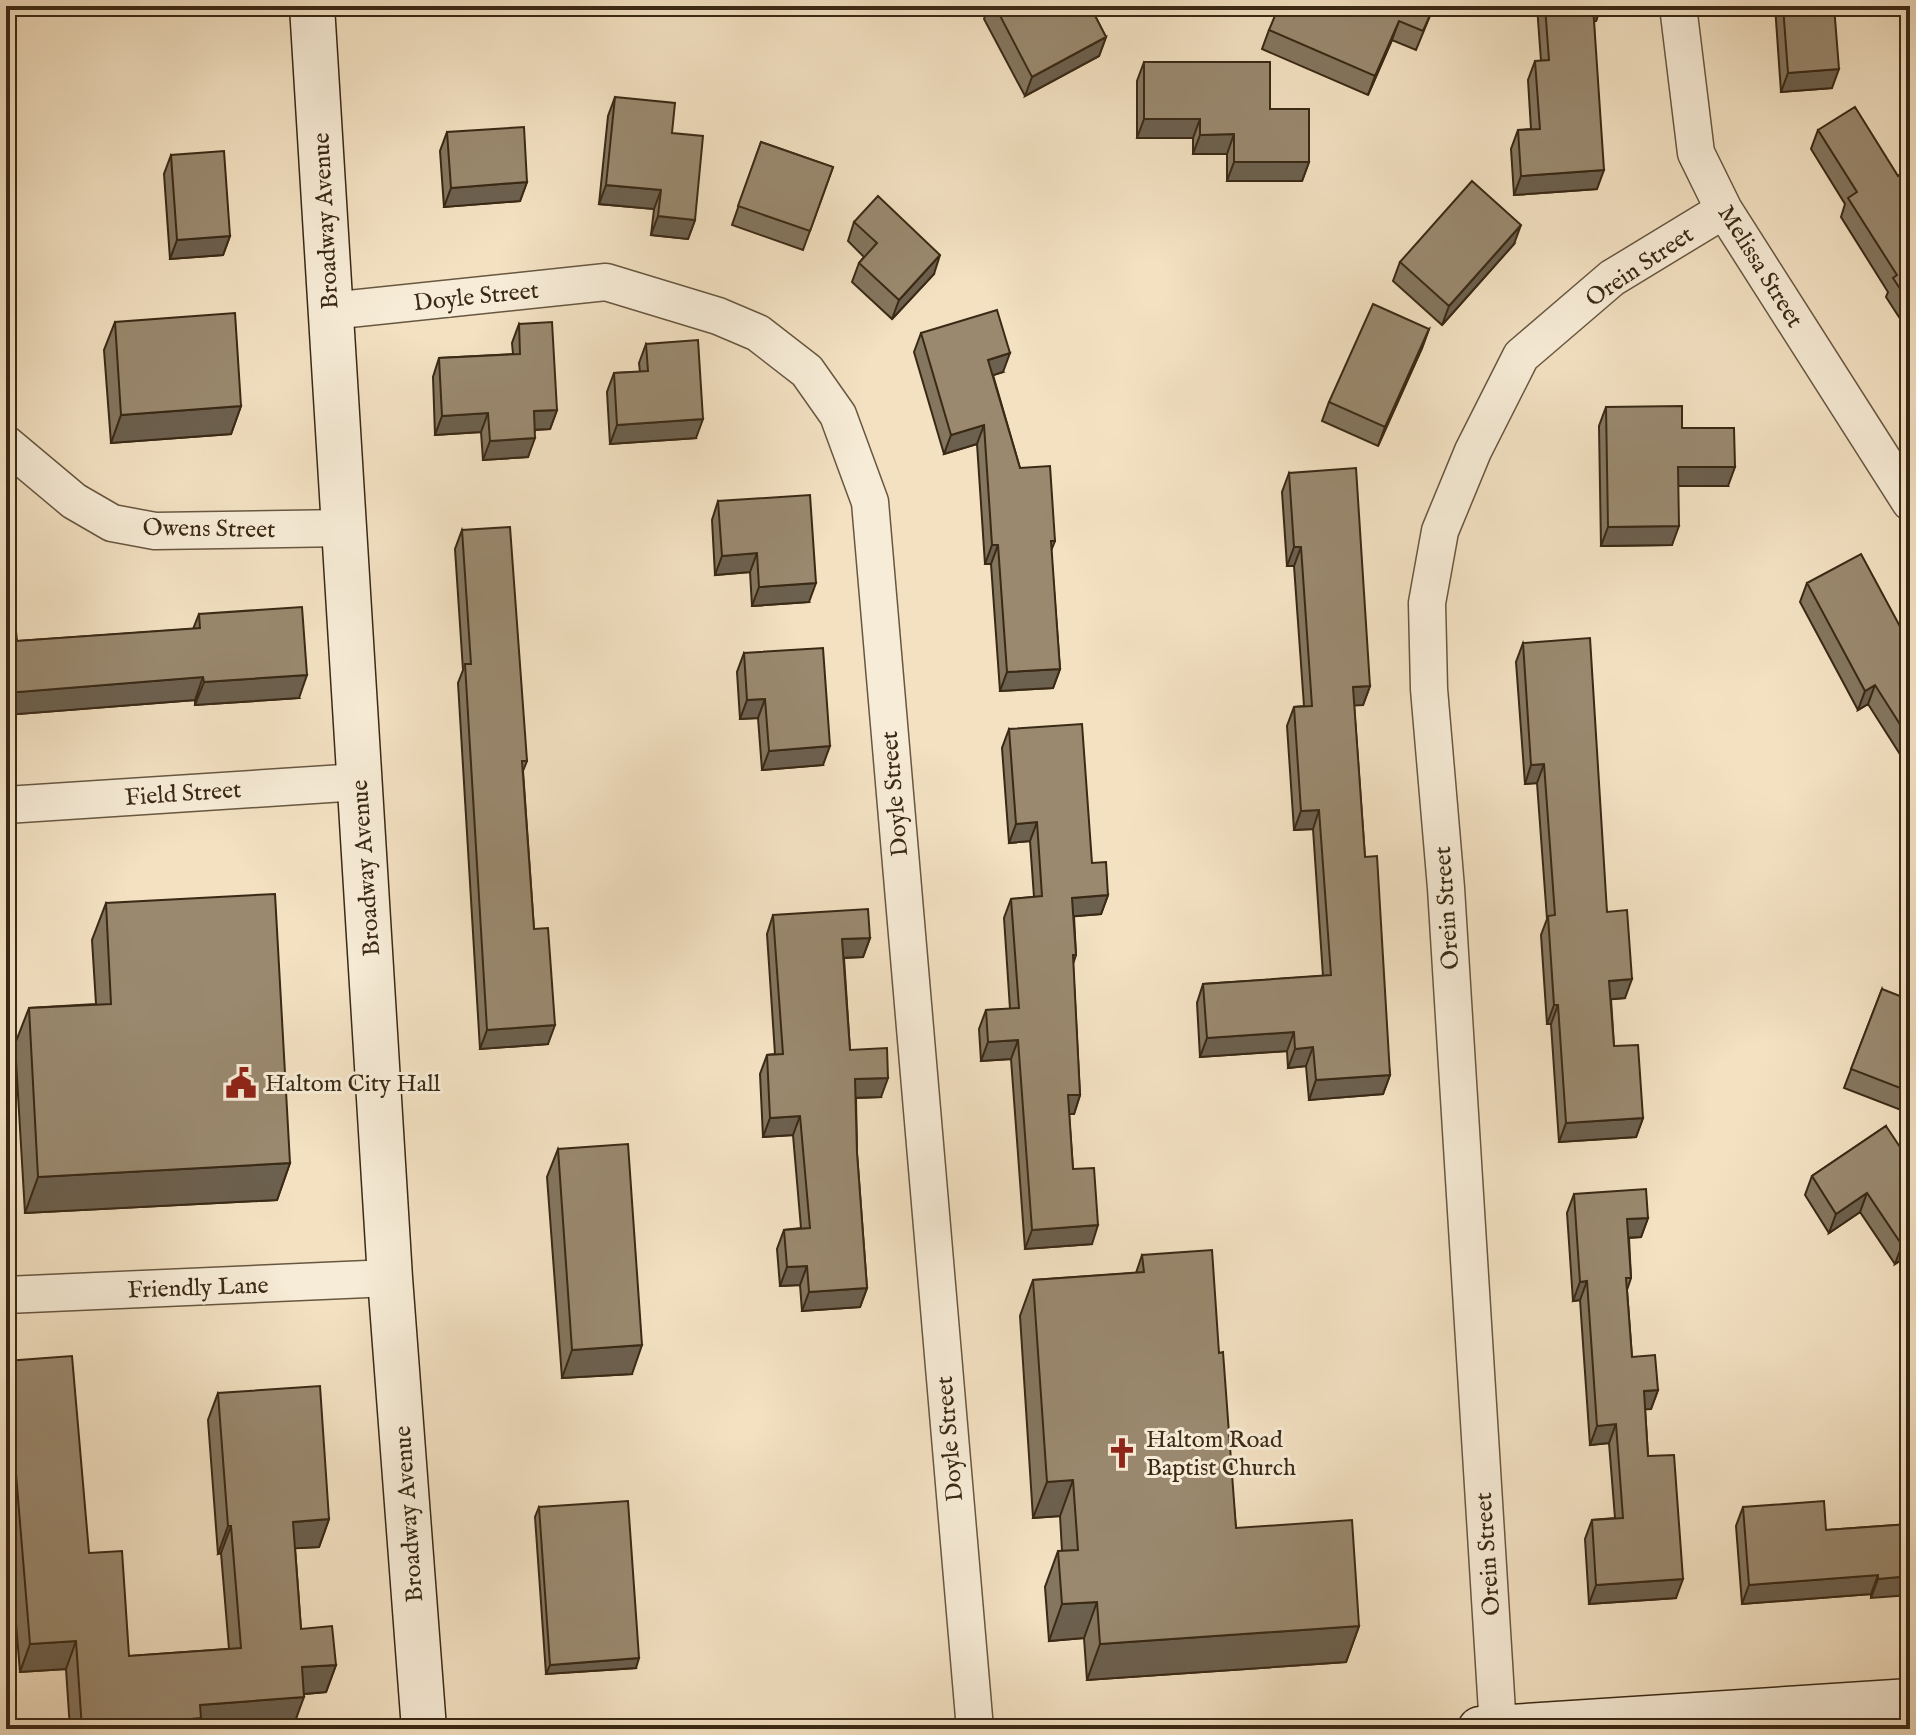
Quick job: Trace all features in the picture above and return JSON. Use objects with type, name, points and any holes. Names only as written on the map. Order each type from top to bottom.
[{"type":"main road","name":"Broadway Avenue","points":[[312,6],[390,1278],[424,1729]]},
{"type":"main road","points":[[1489,1728],[1910,1701]]},
{"type":"street","name":"Melissa Street","points":[[1678,6],[1696,153],[1724,210],[1910,502]]},
{"type":"street","name":"Orein Street","points":[[1489,1728],[1446,888],[1429,689],[1427,603],[1440,531],[1473,451],[1521,356],[1612,278],[1724,210]]},
{"type":"street","name":"Doyle Street","points":[[330,311],[606,282],[718,316],[758,333],[807,371],[838,415],[870,502],[975,1729]]},
{"type":"street","name":"Owens Street","points":[[6,444],[74,501],[112,523],[155,531],[344,528]]},
{"type":"street","name":"Field Street","points":[[6,805],[359,782]]},
{"type":"street","name":"Friendly Lane","points":[[6,1295],[390,1278]]},
{"type":"building","points":[[995,6],[1090,6],[1106,37],[1032,77]]},
{"type":"building","points":[[1279,6],[1434,6],[1423,31],[1399,21],[1375,76],[1269,30]]},
{"type":"building","points":[[1545,6],[1593,6],[1604,170],[1521,176],[1518,130],[1540,129],[1535,61],[1549,60]]},
{"type":"building","points":[[1783,6],[1834,6],[1839,69],[1788,73]]},
{"type":"building","points":[[1144,62],[1270,62],[1270,109],[1309,109],[1309,162],[1234,162],[1234,134],[1200,135],[1200,119],[1144,119]]},
{"type":"building","points":[[615,97],[675,103],[672,133],[703,136],[695,220],[658,216],[661,190],[606,185]]},
{"type":"building","points":[[1855,107],[1898,176],[1910,168],[1910,304],[1893,278],[1897,275],[1848,198],[1857,192],[1818,130]]},
{"type":"building","points":[[524,127],[527,182],[451,188],[447,132]]},
{"type":"building","points":[[761,142],[833,167],[810,231],[738,206]]},
{"type":"building","points":[[224,151],[230,236],[177,240],[171,155]]},
{"type":"building","points":[[1472,181],[1521,225],[1449,306],[1400,262]]},
{"type":"building","points":[[878,196],[940,255],[899,300],[859,263],[877,243],[854,222]]},
{"type":"building","points":[[1373,304],[1429,329],[1385,427],[1329,402]]},
{"type":"building","points":[[997,310],[1010,353],[988,360],[1020,468],[1050,466],[1055,541],[1051,541],[1060,669],[1007,672],[998,545],[992,545],[984,425],[951,435],[921,333]]},
{"type":"building","points":[[235,313],[241,406],[121,415],[115,322]]},
{"type":"building","points":[[552,322],[557,410],[534,411],[535,438],[490,441],[488,413],[442,416],[439,358],[520,354],[519,324]]},
{"type":"building","points":[[698,340],[703,419],[617,425],[614,373],[648,371],[646,344]]},
{"type":"building","points":[[1682,406],[1682,428],[1734,428],[1735,467],[1678,467],[1679,526],[1608,527],[1606,407]]},
{"type":"building","points":[[1356,468],[1370,686],[1353,687],[1365,857],[1377,856],[1390,1075],[1316,1080],[1313,1047],[1295,1049],[1294,1032],[1207,1038],[1203,984],[1331,975],[1319,810],[1301,811],[1294,707],[1312,706],[1301,547],[1294,547],[1289,473]]},
{"type":"building","points":[[810,495],[816,583],[759,587],[757,553],[722,556],[718,501]]},
{"type":"building","points":[[510,527],[527,761],[522,761],[534,929],[548,928],[555,1025],[487,1030],[465,664],[471,664],[462,530]]},
{"type":"building","points":[[1861,554],[1910,645],[1910,740],[1875,685],[1865,691],[1807,583]]},
{"type":"building","points":[[302,607],[307,675],[204,682],[203,677],[6,693],[6,622],[15,621],[17,641],[200,628],[199,614]]},
{"type":"building","points":[[1590,638],[1607,912],[1627,910],[1632,979],[1609,981],[1614,1046],[1638,1045],[1643,1118],[1566,1123],[1548,916],[1555,915],[1544,764],[1531,765],[1523,643]]},
{"type":"building","points":[[823,648],[830,746],[769,751],[765,699],[747,700],[744,653]]},
{"type":"building","points":[[1082,724],[1092,863],[1106,862],[1108,895],[1072,898],[1080,1095],[1068,1095],[1073,1169],[1094,1168],[1098,1225],[1032,1230],[1018,1040],[988,1042],[986,1010],[1019,1008],[1011,899],[1042,896],[1037,822],[1016,824],[1009,729]]},
{"type":"building","points":[[275,894],[290,1163],[38,1177],[29,1008],[111,1004],[106,903]]},
{"type":"building","points":[[868,909],[870,938],[842,939],[850,1050],[887,1048],[888,1078],[855,1079],[867,1288],[809,1292],[807,1266],[787,1267],[784,1230],[810,1228],[800,1116],[770,1118],[767,1055],[783,1054],[773,915]]},
{"type":"building","points":[[1882,989],[1910,1000],[1908,1091],[1851,1069]]},
{"type":"building","points":[[1886,1126],[1910,1162],[1910,1239],[1902,1245],[1867,1193],[1836,1214],[1812,1176]]},
{"type":"building","points":[[628,1144],[642,1345],[572,1350],[558,1149]]},
{"type":"building","points":[[1646,1189],[1648,1218],[1627,1219],[1631,1278],[1626,1278],[1632,1357],[1655,1355],[1658,1390],[1644,1391],[1648,1456],[1674,1455],[1683,1579],[1596,1585],[1592,1520],[1623,1518],[1616,1424],[1597,1426],[1587,1281],[1580,1282],[1574,1194]]},
{"type":"building","name":"Haltom Road Baptist Church","points":[[1212,1250],[1236,1528],[1352,1520],[1359,1626],[1100,1644],[1097,1602],[1062,1604],[1058,1551],[1078,1550],[1073,1480],[1047,1482],[1033,1280],[1144,1272],[1142,1255]]},
{"type":"building","points":[[72,1356],[89,1553],[122,1551],[129,1656],[241,1648],[218,1393],[320,1386],[329,1519],[293,1522],[301,1629],[332,1626],[336,1665],[302,1667],[304,1697],[200,1705],[201,1718],[82,1729],[76,1641],[30,1644],[16,1474],[6,1475],[6,1361]]},
{"type":"building","points":[[628,1501],[639,1658],[550,1665],[539,1507]]},
{"type":"building","points":[[1824,1501],[1826,1530],[1910,1524],[1910,1576],[1878,1579],[1878,1575],[1749,1585],[1743,1507]]},
{"type":"place","name":"Haltom City Hall","points":[[241,1083]]},
{"type":"place","name":"Haltom Road Baptist Church","points":[[1122,1453]]}]
